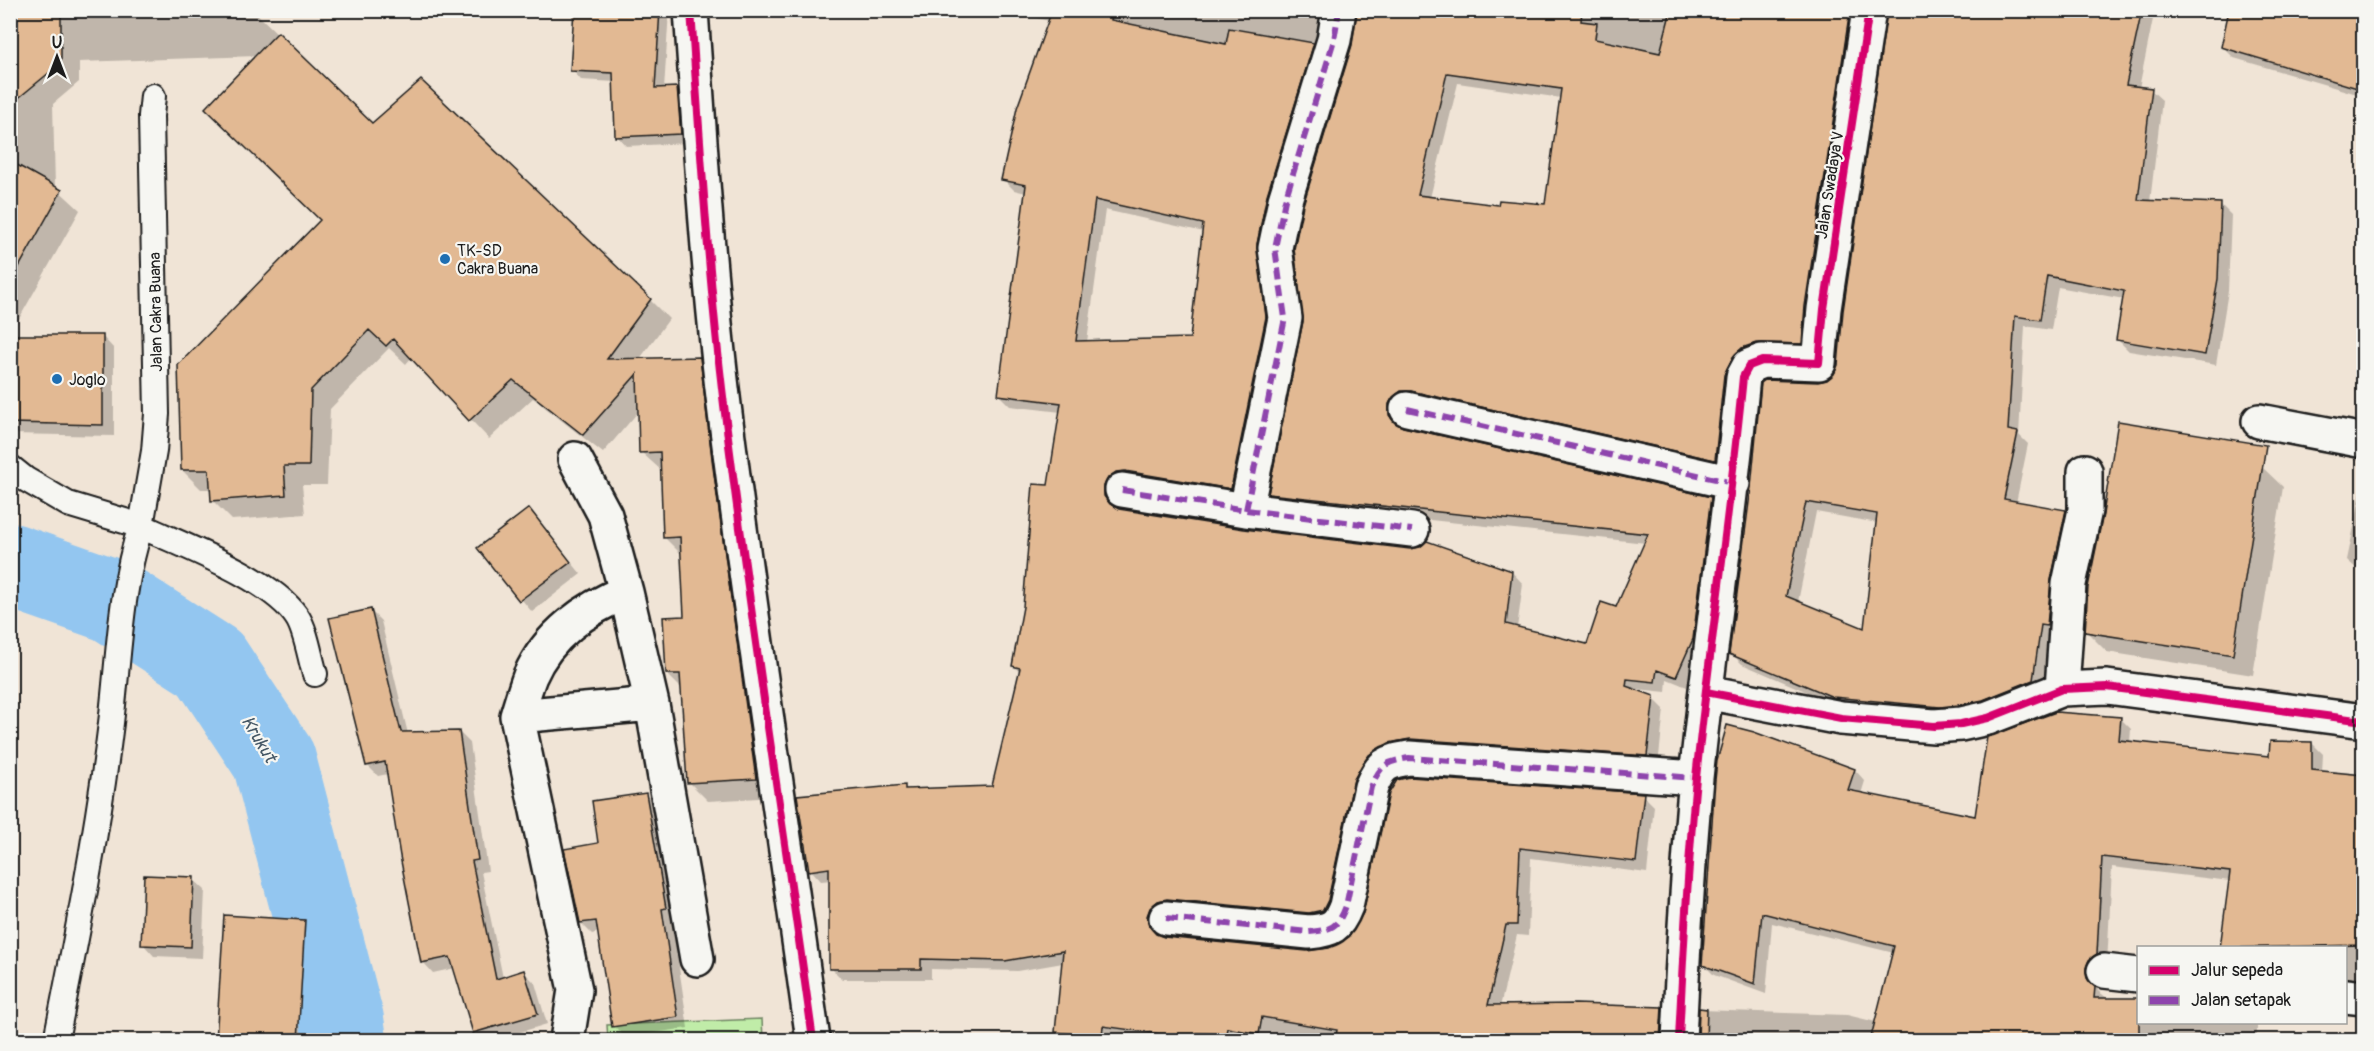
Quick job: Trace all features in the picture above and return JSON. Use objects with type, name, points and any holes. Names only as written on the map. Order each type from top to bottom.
[{"type":"street","points":[[691,10],[708,259],[724,405],[813,1041]]},
{"type":"street","points":[[1246,510],[1285,318],[1275,248],[1285,200],[1334,40],[1339,10]]},
{"type":"street","name":"Jalan Swadaya V","points":[[1733,483],[1743,376],[1749,366],[1762,361],[1819,363],[1824,309],[1869,10]]},
{"type":"street","points":[[1407,409],[1733,483],[1696,778],[1678,1041]]},
{"type":"street","points":[[2259,421],[2364,441]]},
{"type":"street","points":[[575,459],[605,514],[626,592],[652,704],[697,959]]},
{"type":"street","points":[[2062,689],[2069,584],[2085,510],[2085,471]]},
{"type":"street","points":[[1122,490],[1246,510],[1412,530]]},
{"type":"street","points":[[567,1041],[575,990],[517,716],[531,675],[555,639],[600,602],[626,592]]},
{"type":"street","points":[[1707,692],[1841,718],[1934,726],[1961,724],[1988,718],[2062,689],[2108,687],[2364,721]]},
{"type":"street","points":[[517,716],[652,704]]},
{"type":"street","points":[[1166,918],[1309,932],[1326,931],[1340,922],[1346,906],[1371,787],[1378,770],[1389,762],[1409,758],[1696,778]]},
{"type":"street","points":[[2104,971],[2137,975]]},
{"type":"street","points":[[2347,996],[2364,998]]},
{"type":"lane","name":"Jalan Cakra Buana","points":[[56,1041],[86,892],[111,722],[130,558],[141,526],[154,451],[157,414],[151,116],[153,96]]},
{"type":"lane","points":[[10,467],[25,479],[68,504],[141,526],[225,565],[287,604],[299,619],[315,674]]},
{"type":"green space","points":[[762,1019],[763,1040],[608,1040],[607,1025]]},
{"type":"building","points":[[10,10],[61,10],[61,63],[10,105]]},
{"type":"building","points":[[574,10],[660,10],[655,88],[677,87],[681,134],[615,137],[613,73],[570,71]]},
{"type":"building","points":[[1052,10],[1113,10],[1111,20],[1226,44],[1229,28],[1314,43],[1267,195],[1257,244],[1266,317],[1231,489],[1125,471],[1116,472],[1108,478],[1104,486],[1104,496],[1110,504],[1119,509],[1244,529],[1410,549],[1420,547],[1427,541],[1512,571],[1506,624],[1587,644],[1601,602],[1616,607],[1648,534],[1268,494],[1303,321],[1294,249],[1303,205],[1352,45],[1357,10],[1582,10],[1581,21],[1597,23],[1595,39],[1660,53],[1671,10],[1850,10],[1805,306],[1802,344],[1756,343],[1742,348],[1733,357],[1724,375],[1715,460],[1411,391],[1401,391],[1393,397],[1389,404],[1389,415],[1395,423],[1403,427],[1711,497],[1693,639],[1676,677],[1657,670],[1655,682],[1627,679],[1626,686],[1654,696],[1647,756],[1410,739],[1389,743],[1369,755],[1354,779],[1328,900],[1323,910],[1309,913],[1167,899],[1158,901],[1150,908],[1147,916],[1149,926],[1156,934],[1164,937],[1307,951],[1329,948],[1349,937],[1363,913],[1389,793],[1397,780],[1410,777],[1644,793],[1636,862],[1520,848],[1517,925],[1506,925],[1488,1005],[1576,1004],[1662,1007],[1660,1041],[1335,1041],[1337,1030],[1262,1017],[1259,1034],[1227,1028],[1226,1034],[1197,1033],[1196,1039],[1103,1026],[1102,1037],[1055,1032],[1063,951],[1005,961],[921,959],[921,969],[829,969],[829,868],[809,871],[797,795],[905,785],[905,789],[992,786],[1020,668],[1012,666],[1023,607],[1033,484],[1048,485],[1061,403],[998,395],[1026,185],[1001,180],[1017,108]],"holes":[[[1447,73],[1561,89],[1545,204],[1499,200],[1498,205],[1418,195]],[[1095,200],[1203,224],[1190,338],[1076,341]]]},
{"type":"building","points":[[1887,10],[2142,10],[2126,85],[2152,88],[2138,200],[2221,203],[2218,279],[2205,355],[2116,340],[2124,291],[2047,276],[2040,320],[2015,316],[2008,430],[2018,432],[2004,499],[2066,510],[2051,580],[2047,626],[2041,625],[2033,680],[1983,700],[1940,707],[1833,697],[1729,654],[1751,487],[1761,383],[1765,380],[1818,382],[1827,380],[1834,374],[1838,365],[1843,311]],"holes":[[[1806,502],[1877,514],[1864,628],[1786,596]]]},
{"type":"building","points":[[2229,10],[2364,10],[2364,90],[2221,47]]},
{"type":"building","name":"TK-SD Cakra Buana","points":[[278,32],[372,123],[421,80],[651,299],[607,359],[700,357],[756,779],[687,783],[680,674],[666,674],[663,617],[684,616],[680,537],[663,538],[660,452],[639,453],[637,374],[583,435],[513,380],[469,421],[393,339],[386,346],[369,330],[311,390],[309,466],[284,466],[286,495],[211,501],[209,470],[181,470],[178,365],[320,220],[205,108]]},
{"type":"building","points":[[10,161],[62,190],[10,283]]},
{"type":"building","name":"Joglo","points":[[10,335],[103,335],[103,425],[10,423]]},
{"type":"building","points":[[2118,421],[2266,445],[2233,655],[2085,632],[2088,587]]},
{"type":"building","points":[[529,508],[571,562],[519,601],[477,548]]},
{"type":"building","points":[[371,609],[401,732],[459,731],[478,860],[472,861],[496,979],[524,970],[538,1014],[473,1033],[450,957],[421,963],[400,856],[385,762],[366,766],[329,618]]},
{"type":"building","points":[[2056,712],[2121,717],[2119,740],[2269,756],[2270,741],[2312,742],[2312,770],[2364,775],[2364,945],[2220,946],[2230,872],[2102,857],[2097,954],[2089,960],[2086,968],[2087,978],[2095,987],[2094,998],[2137,998],[2139,1041],[1870,1041],[1894,946],[1762,913],[1755,984],[1702,965],[1715,780],[1717,761],[1727,725],[1754,732],[1855,769],[1848,790],[1975,816],[1987,737]]},
{"type":"building","points":[[646,793],[666,908],[662,909],[678,1017],[612,1027],[596,921],[580,923],[564,849],[598,843],[592,801]]},
{"type":"building","points":[[144,875],[194,877],[191,947],[141,945]]},
{"type":"building","points":[[224,915],[305,920],[298,1041],[216,1041]]},
{"type":"building","points":[[1699,1008],[1707,1009],[1706,1041],[1698,1041]]},
{"type":"waterway","name":"Krukut","points":[[10,565],[113,601],[210,663],[274,760],[342,1020],[345,1040]]},
{"type":"marked path","points":[[1246,510],[1285,318],[1275,248],[1285,200],[1334,40],[1339,10]]},
{"type":"marked path","points":[[1407,409],[1733,483]]},
{"type":"marked path","points":[[1122,490],[1246,510],[1412,530]]},
{"type":"marked path","points":[[1166,918],[1309,932],[1333,926],[1340,919],[1346,906],[1371,787],[1381,769],[1395,761],[1409,758],[1696,778]]},
{"type":"cycle path","points":[[691,10],[718,356],[745,564],[813,1040]]},
{"type":"cycle path","points":[[1679,1040],[1696,778],[1743,377],[1749,366],[1762,361],[1819,363],[1824,309],[1869,10]]},
{"type":"cycle path","points":[[1706,692],[1841,718],[1934,726],[1961,724],[1988,718],[2062,689],[2107,687],[2364,721]]},
{"type":"place","name":"TK-SD Cakra Buana","points":[[445,259]]},
{"type":"place","name":"Joglo","points":[[57,379]]}]
